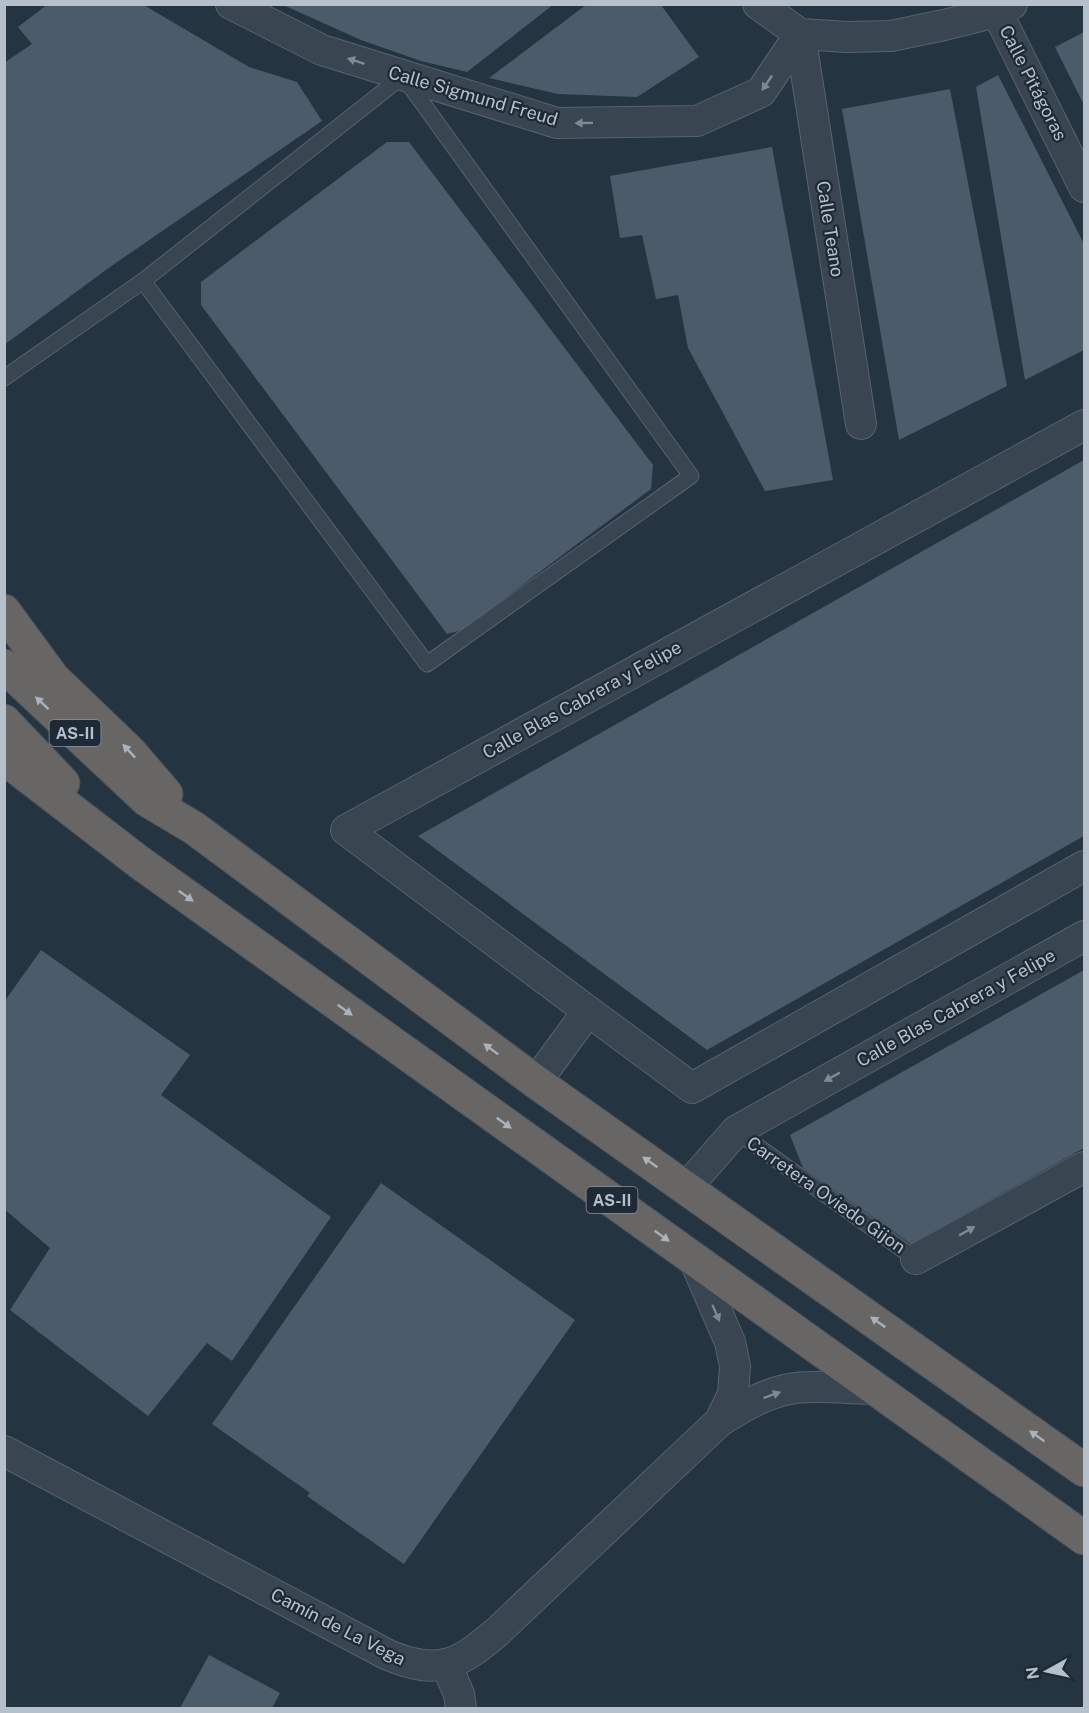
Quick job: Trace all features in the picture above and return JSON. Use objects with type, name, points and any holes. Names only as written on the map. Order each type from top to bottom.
[{"type":"highway","points":[[4,611],[53,678],[130,752],[194,828]]},
{"type":"highway","name":"AS-II","points":[[4,666],[147,800],[194,828],[536,1082],[1084,1470]]},
{"type":"highway","name":"AS-II","points":[[4,721],[139,862],[1084,1538]]},
{"type":"highway","points":[[4,758],[139,862]]},
{"type":"street","name":"Calle Sigmund Freud","points":[[231,4],[322,50],[557,123],[697,121],[761,92],[800,34]]},
{"type":"street","points":[[758,4],[800,34],[846,37],[891,36],[1004,8]]},
{"type":"street","name":"Calle Pitágoras","points":[[1004,8],[1084,187]]},
{"type":"street","name":"Calle Teano","points":[[800,34],[861,424]]},
{"type":"street","name":"Calle Blas Cabrera y Felipe","points":[[1084,425],[346,830],[692,1088],[1084,866]]},
{"type":"street","name":"Calle Blas Cabrera y Felipe","points":[[686,1188],[736,1131],[1084,936]]},
{"type":"street","points":[[536,1082],[588,1011]]},
{"type":"street","points":[[916,1259],[1084,1167]]},
{"type":"street","name":"Camín de La Vega","points":[[694,1259],[730,1342],[735,1366],[733,1394],[720,1421]]},
{"type":"street","name":"Camín de La Vega","points":[[4,1451],[388,1655],[410,1664],[425,1666],[446,1664],[469,1655],[497,1632],[720,1421],[747,1405],[775,1393],[797,1388],[876,1389]]},
{"type":"street","points":[[446,1664],[459,1694],[461,1708]]},
{"type":"lane","points":[[4,378],[144,281],[403,76],[691,476],[427,664],[144,281]]},
{"type":"lane","name":"Carretera Oviedo Gijon","points":[[736,1131],[916,1259]]},
{"type":"building","points":[[48,4],[142,4],[249,67],[297,82],[322,121],[110,267],[4,345],[4,63],[32,44],[18,27]]},
{"type":"building","points":[[281,4],[554,4],[467,72],[421,61],[361,40]]},
{"type":"building","points":[[586,5],[661,5],[699,57],[637,97],[558,94],[489,78]]},
{"type":"building","points":[[1084,32],[1084,105],[1055,47]]},
{"type":"building","points":[[998,75],[1084,244],[1084,350],[1025,380],[976,87]]},
{"type":"building","points":[[950,89],[1007,386],[899,440],[842,109]]},
{"type":"building","points":[[387,142],[409,142],[653,465],[651,489],[462,630],[447,634],[201,305],[201,282]]},
{"type":"building","points":[[772,147],[833,480],[765,491],[688,348],[678,295],[656,299],[642,235],[620,238],[610,176]]},
{"type":"building","points":[[1084,460],[1084,836],[707,1050],[418,836]]},
{"type":"building","points":[[41,950],[190,1055],[161,1095],[331,1217],[232,1361],[207,1343],[148,1416],[10,1310],[50,1248],[4,1209],[4,1002]]},
{"type":"building","points":[[1084,970],[1084,1148],[911,1244],[803,1168],[790,1135]]},
{"type":"building","points":[[381,1183],[575,1320],[404,1564],[307,1496],[310,1493],[212,1424]]},
{"type":"building","points":[[209,1655],[280,1693],[272,1708],[180,1708]]}]
